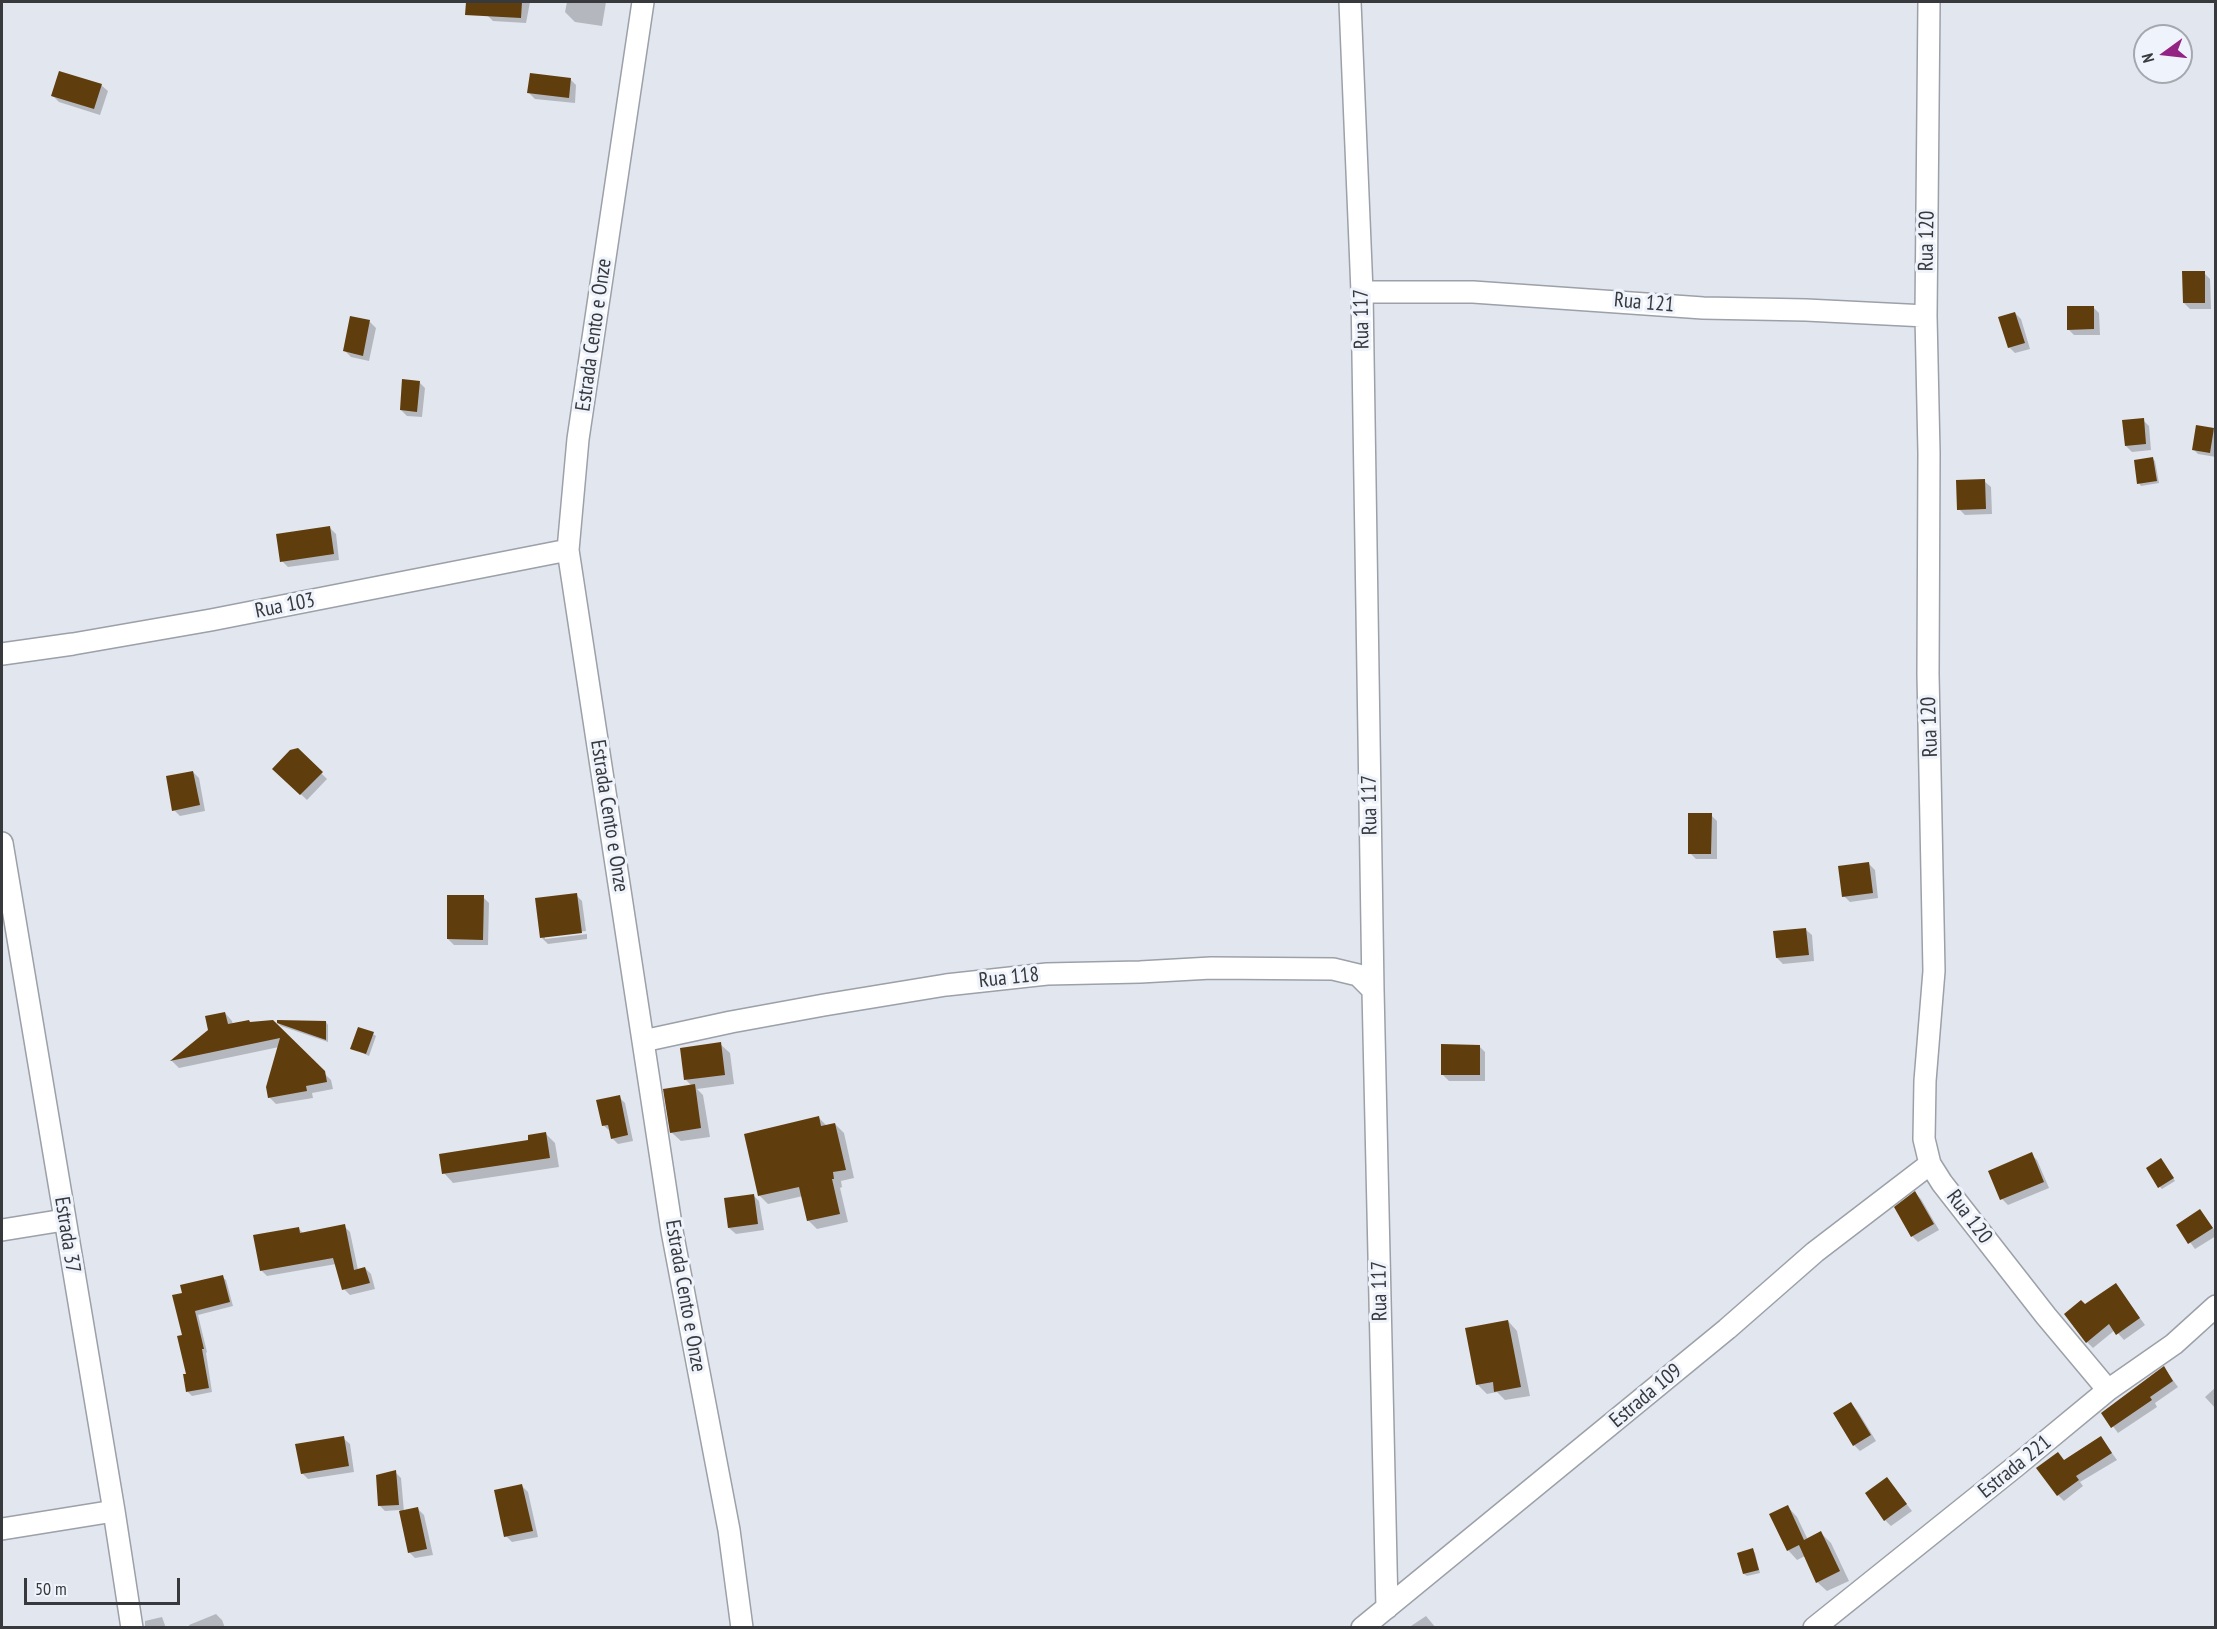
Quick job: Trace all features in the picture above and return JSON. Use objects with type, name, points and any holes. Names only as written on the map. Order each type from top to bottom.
[{"type":"street","name":"Estrada Cento e Onze","points":[[643,2],[578,439],[568,550],[672,1231],[729,1530],[742,1628]]},
{"type":"street","name":"Rua 117","points":[[1350,2],[1362,292],[1373,990],[1387,1608]]},
{"type":"street","name":"Rua 120","points":[[1929,2],[1926,316],[1929,453],[1928,674],[1934,971],[1925,1081],[1924,1139],[1930,1164],[1996,1254],[2108,1390]]},
{"type":"street","name":"Rua 121","points":[[1362,292],[1484,293],[1703,308],[1926,316]]},
{"type":"street","name":"Rua 103","points":[[2,654],[211,620],[568,550]]},
{"type":"street","name":"Estrada 37","points":[[2,843],[132,1628]]},
{"type":"street","name":"Rua 118","points":[[643,1041],[730,1022],[856,999],[958,983],[1047,974],[1211,968],[1333,969],[1358,975],[1373,990]]},
{"type":"street","name":"Estrada 109","points":[[1362,1628],[1709,1344],[1815,1252],[1930,1164]]},
{"type":"street","points":[[2,1230],[64,1220]]},
{"type":"street","name":"Estrada 221","points":[[1814,1628],[2108,1390],[2174,1344],[2216,1306]]},
{"type":"street","points":[[2,1529],[114,1511]]},
{"type":"building","points":[[466,2],[522,2],[521,18],[465,15]]},
{"type":"building","points":[[59,71],[102,84],[94,109],[51,96]]},
{"type":"building","points":[[530,73],[571,78],[569,98],[527,93]]},
{"type":"building","points":[[2182,271],[2205,271],[2205,303],[2183,303]]},
{"type":"building","points":[[2067,306],[2094,306],[2094,329],[2067,330]]},
{"type":"building","points":[[2015,312],[2025,343],[2008,348],[1998,317]]},
{"type":"building","points":[[350,316],[370,320],[363,356],[343,351]]},
{"type":"building","points":[[402,379],[420,381],[417,412],[400,410]]},
{"type":"building","points":[[2144,418],[2146,444],[2125,446],[2122,420]]},
{"type":"building","points":[[2196,425],[2214,428],[2210,453],[2192,450]]},
{"type":"building","points":[[2153,457],[2157,481],[2137,484],[2134,460]]},
{"type":"building","points":[[1985,479],[1986,509],[1957,510],[1956,480]]},
{"type":"building","points":[[330,526],[334,554],[280,562],[276,534]]},
{"type":"building","points":[[298,748],[323,772],[300,795],[272,769],[290,750]]},
{"type":"building","points":[[193,771],[200,805],[172,811],[166,776]]},
{"type":"building","points":[[1688,813],[1712,813],[1711,854],[1688,854]]},
{"type":"building","points":[[1869,862],[1873,893],[1842,897],[1838,866]]},
{"type":"building","points":[[577,893],[582,933],[540,938],[535,898]]},
{"type":"building","points":[[447,895],[484,895],[483,940],[447,939]]},
{"type":"building","points":[[1806,928],[1809,955],[1776,958],[1773,931]]},
{"type":"building","points":[[225,1012],[228,1024],[249,1020],[250,1022],[273,1020],[325,1071],[327,1082],[306,1086],[307,1091],[268,1098],[266,1087],[280,1038],[170,1061],[208,1030],[205,1016]]},
{"type":"building","points":[[277,1020],[326,1021],[326,1040],[277,1023]]},
{"type":"building","points":[[358,1027],[374,1032],[366,1054],[350,1049]]},
{"type":"building","points":[[721,1042],[725,1075],[684,1080],[680,1048]]},
{"type":"building","points":[[1441,1044],[1480,1045],[1480,1075],[1441,1075]]},
{"type":"building","points":[[695,1084],[701,1128],[670,1133],[663,1089]]},
{"type":"building","points":[[620,1095],[628,1135],[611,1139],[608,1125],[602,1126],[596,1100]]},
{"type":"building","points":[[819,1116],[821,1126],[835,1123],[846,1170],[833,1172],[834,1179],[832,1179],[840,1214],[807,1221],[799,1187],[758,1196],[744,1134]]},
{"type":"building","points":[[546,1132],[550,1158],[442,1174],[439,1154],[528,1140],[528,1135]]},
{"type":"building","points":[[2032,1152],[2044,1182],[2000,1200],[1988,1171]]},
{"type":"building","points":[[2161,1158],[2174,1178],[2158,1188],[2146,1168]]},
{"type":"building","points":[[1915,1191],[1934,1224],[1911,1237],[1894,1207]]},
{"type":"building","points":[[754,1194],[758,1224],[728,1228],[724,1198]]},
{"type":"building","points":[[2200,1209],[2213,1228],[2188,1244],[2176,1225]]},
{"type":"building","points":[[345,1224],[354,1270],[365,1267],[370,1283],[342,1290],[333,1258],[260,1271],[253,1235],[299,1227],[300,1233]]},
{"type":"building","points":[[223,1275],[230,1302],[195,1311],[204,1349],[202,1349],[209,1388],[186,1392],[183,1374],[186,1374],[177,1336],[182,1335],[172,1295],[182,1293],[180,1285]]},
{"type":"building","points":[[2116,1283],[2140,1318],[2116,1335],[2109,1324],[2086,1343],[2064,1314],[2081,1300],[2085,1304]]},
{"type":"building","points":[[1508,1320],[1521,1387],[1494,1392],[1493,1382],[1476,1385],[1465,1328]]},
{"type":"building","points":[[2164,1366],[2173,1381],[2150,1397],[2152,1400],[2111,1428],[2101,1413]]},
{"type":"building","points":[[1851,1402],[1871,1435],[1853,1446],[1833,1413]]},
{"type":"building","points":[[344,1436],[349,1466],[301,1474],[295,1444]]},
{"type":"building","points":[[2101,1436],[2112,1453],[2076,1476],[2079,1480],[2057,1496],[2036,1468],[2058,1452],[2064,1460]]},
{"type":"building","points":[[396,1470],[399,1505],[378,1506],[376,1475]]},
{"type":"building","points":[[1887,1477],[1907,1504],[1884,1521],[1865,1493]]},
{"type":"building","points":[[522,1484],[533,1531],[504,1537],[494,1490]]},
{"type":"building","points":[[1788,1505],[1804,1540],[1821,1531],[1840,1571],[1816,1583],[1799,1545],[1787,1551],[1769,1514]]},
{"type":"building","points":[[418,1507],[427,1549],[408,1553],[399,1511]]},
{"type":"building","points":[[1753,1548],[1759,1570],[1743,1574],[1737,1553]]}]
